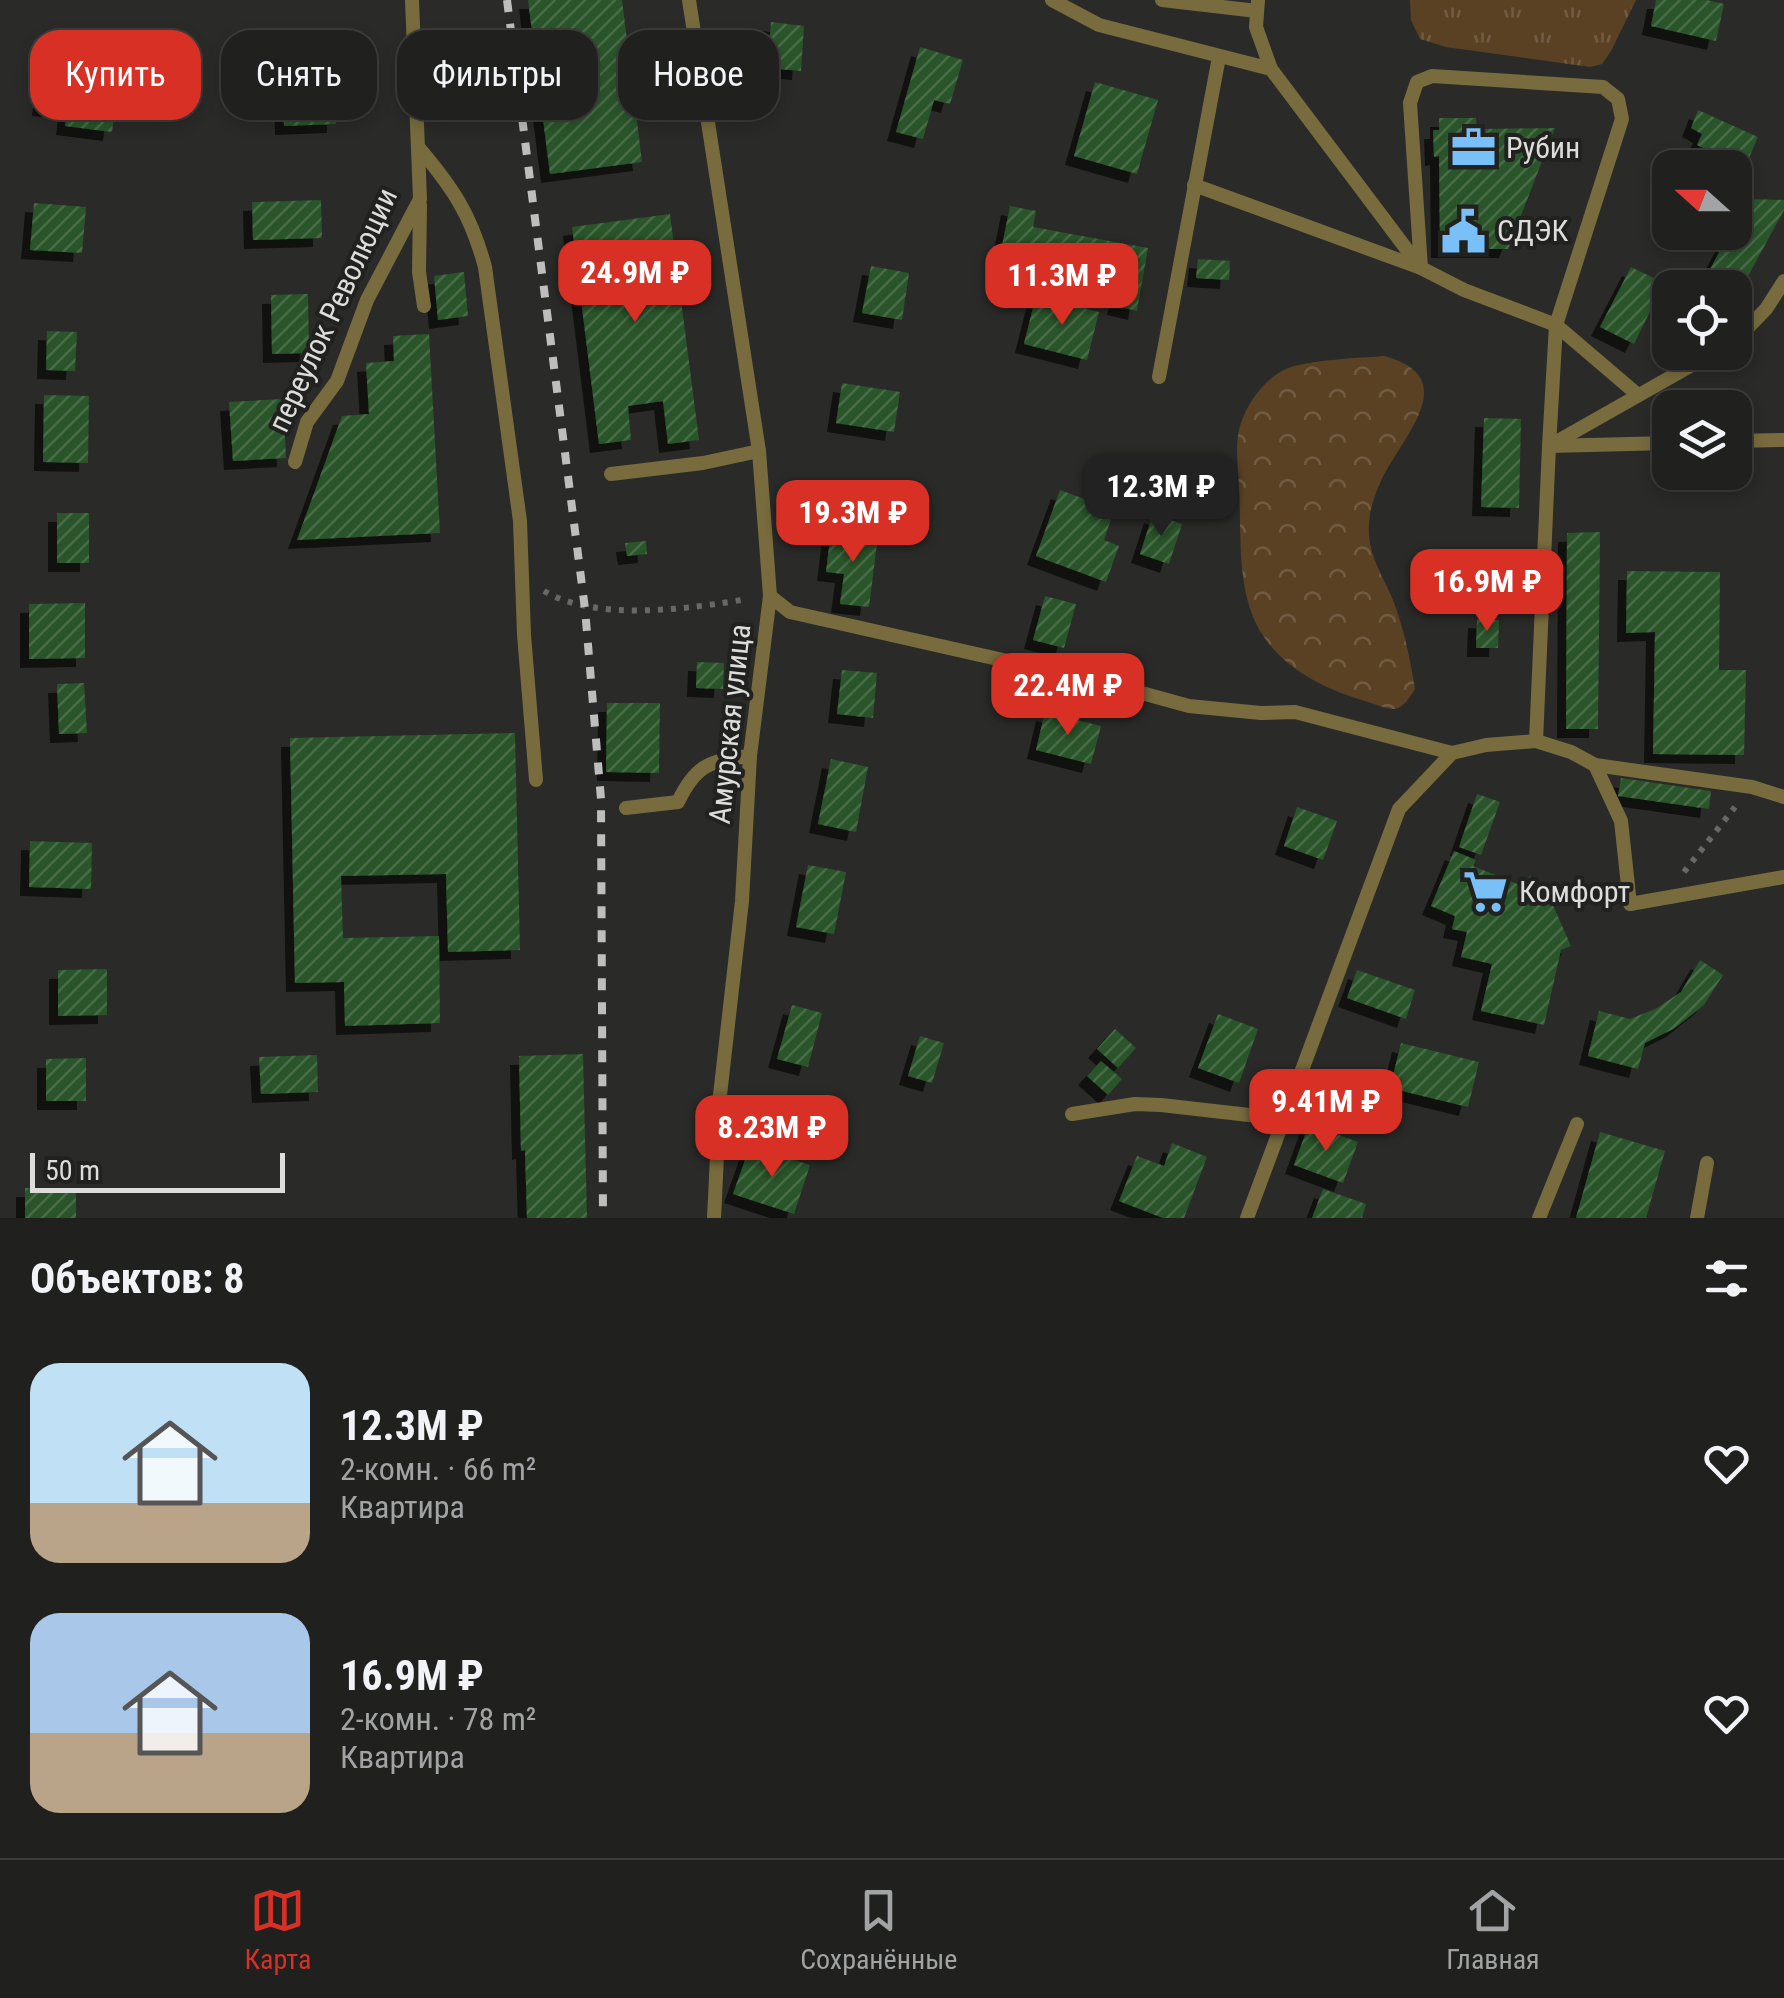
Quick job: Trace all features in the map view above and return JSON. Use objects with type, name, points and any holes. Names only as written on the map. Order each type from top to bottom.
[{"type":"lane","name":"переулок Революции","points":[[295,462],[306,422],[338,381],[367,300],[420,200],[412,0]]},
{"type":"lane","name":"Амурская улица","points":[[688,0],[759,451],[770,596],[750,756],[742,901],[720,1094],[714,1218]]},
{"type":"lane","points":[[1052,0],[1099,25],[1271,68]]},
{"type":"lane","points":[[1162,0],[1258,6],[1256,27],[1271,68],[1421,268]]},
{"type":"lane","points":[[1159,378],[1219,58]]},
{"type":"lane","points":[[1421,268],[1410,103],[1417,82],[1432,76],[1603,88],[1618,100],[1622,119],[1556,325],[1536,741]]},
{"type":"lane","points":[[419,148],[453,188],[475,229],[484,266],[520,520],[536,780]]},
{"type":"lane","points":[[1194,186],[1421,268],[1464,290],[1556,325],[1638,395]]},
{"type":"lane","points":[[420,200],[419,272],[424,306]]},
{"type":"lane","points":[[1752,323],[1784,281]]},
{"type":"lane","points":[[1549,446],[1683,370]]},
{"type":"lane","points":[[1752,441],[1784,440]]},
{"type":"lane","points":[[1549,446],[1652,443]]},
{"type":"lane","points":[[611,474],[703,463],[759,451]]},
{"type":"lane","points":[[770,596],[790,612],[1110,684],[1189,706],[1295,712],[1452,754],[1486,745],[1536,741],[1572,752],[1595,766],[1752,787],[1784,796]]},
{"type":"lane","points":[[1247,1218],[1399,809],[1452,754]]},
{"type":"lane","points":[[626,808],[678,802],[690,775],[720,760],[750,756]]},
{"type":"lane","points":[[1595,766],[1621,821],[1630,904],[1784,877]]},
{"type":"lane","points":[[1072,1114],[1134,1104],[1284,1120]]},
{"type":"lane","points":[[1539,1218],[1578,1124]]},
{"type":"lane","points":[[1697,1218],[1706,1164]]},
{"type":"path","points":[[522,578],[562,602],[585,609],[695,608],[770,596]]},
{"type":"path","points":[[1661,900],[1752,787]]},
{"type":"green space","points":[[1410,0],[1636,0],[1611,51],[1602,64],[1590,67],[1446,47],[1420,39],[1411,20]]},
{"type":"green space","points":[[1384,356],[1408,366],[1421,379],[1424,394],[1412,429],[1380,483],[1369,521],[1372,551],[1400,622],[1415,689],[1404,704],[1394,709],[1309,678],[1284,660],[1264,637],[1244,584],[1237,454],[1245,412],[1260,390],[1279,373],[1306,363]]},
{"type":"building","points":[[528,0],[622,0],[626,30],[618,30],[618,120],[637,120],[642,162],[550,174],[543,120],[598,120],[598,30],[532,30]]},
{"type":"building","points":[[1656,0],[1724,4],[1716,41],[1651,26]]},
{"type":"building","points":[[771,22],[804,26],[801,71],[779,69],[779,30],[770,30]]},
{"type":"building","points":[[920,47],[963,60],[950,104],[934,100],[923,139],[896,132]]},
{"type":"building","points":[[1095,82],[1158,100],[1137,174],[1074,156]]},
{"type":"building","points":[[1698,110],[1758,137],[1752,151],[1708,150],[1697,145],[1702,134],[1691,128]]},
{"type":"building","points":[[1439,118],[1476,118],[1477,129],[1555,128],[1508,249],[1440,249],[1439,156],[1434,157],[1433,130],[1439,130]]},
{"type":"building","points":[[66,120],[114,120],[112,132],[65,126]]},
{"type":"building","points":[[284,120],[336,120],[336,124],[284,126]]},
{"type":"building","points":[[1752,199],[1784,200],[1784,210],[1751,270],[1710,270],[1720,250],[1752,250]]},
{"type":"building","points":[[321,200],[322,238],[253,240],[252,202]]},
{"type":"building","points":[[34,203],[86,207],[82,253],[30,250]]},
{"type":"building","points":[[1010,206],[1036,211],[1033,227],[1148,248],[1137,311],[1116,306],[1121,284],[999,261]]},
{"type":"building","points":[[670,214],[699,440],[668,444],[663,401],[628,406],[631,440],[599,444],[572,227]]},
{"type":"building","points":[[1198,259],[1230,261],[1229,280],[1196,278]]},
{"type":"building","points":[[871,266],[909,273],[902,320],[862,313]]},
{"type":"building","points":[[1631,267],[1652,277],[1652,307],[1634,344],[1600,327]]},
{"type":"building","points":[[464,272],[468,316],[438,320],[434,276]]},
{"type":"building","points":[[308,294],[309,353],[272,354],[271,295]]},
{"type":"building","points":[[1036,296],[1099,312],[1087,360],[1024,344]]},
{"type":"building","points":[[47,331],[77,332],[75,371],[46,370]]},
{"type":"building","points":[[429,334],[440,533],[297,540],[342,416],[369,414],[366,363],[394,361],[393,336]]},
{"type":"building","points":[[842,383],[900,392],[894,432],[836,423]]},
{"type":"building","points":[[44,395],[89,396],[88,463],[43,462]]},
{"type":"building","points":[[283,399],[286,458],[233,461],[229,402]]},
{"type":"building","points":[[1484,418],[1521,419],[1519,508],[1481,507]]},
{"type":"building","points":[[1060,490],[1114,510],[1104,540],[1119,546],[1106,582],[1036,556]]},
{"type":"building","points":[[57,513],[89,513],[89,563],[57,563]]},
{"type":"building","points":[[1153,514],[1182,524],[1169,564],[1140,554]]},
{"type":"building","points":[[831,531],[878,536],[869,607],[840,604],[844,574],[826,572]]},
{"type":"building","points":[[1600,532],[1598,729],[1566,729],[1567,533]]},
{"type":"building","points":[[646,541],[647,554],[627,556],[625,543]]},
{"type":"building","points":[[1627,571],[1720,572],[1719,670],[1746,670],[1744,755],[1653,754],[1655,632],[1626,633]]},
{"type":"building","points":[[1045,596],[1076,604],[1064,648],[1033,640]]},
{"type":"building","points":[[85,603],[85,658],[29,659],[29,604]]},
{"type":"building","points":[[1477,619],[1499,620],[1498,648],[1476,648]]},
{"type":"building","points":[[697,662],[724,663],[723,689],[696,688]]},
{"type":"building","points":[[842,670],[877,673],[873,718],[837,714]]},
{"type":"building","points":[[84,683],[87,733],[59,734],[57,684]]},
{"type":"building","points":[[607,703],[660,703],[659,773],[606,772]]},
{"type":"building","points":[[1045,712],[1101,726],[1091,764],[1036,750]]},
{"type":"building","points":[[515,733],[520,950],[448,952],[446,874],[341,876],[343,938],[439,936],[440,1023],[345,1026],[344,982],[295,983],[290,738]]},
{"type":"building","points":[[831,759],[868,767],[856,832],[818,824]]},
{"type":"building","points":[[1621,778],[1711,791],[1709,809],[1618,796]]},
{"type":"building","points":[[1477,794],[1500,802],[1481,855],[1459,847]]},
{"type":"building","points":[[1297,807],[1337,821],[1323,860],[1284,846]]},
{"type":"building","points":[[30,841],[92,843],[91,889],[29,887]]},
{"type":"building","points":[[1454,851],[1476,860],[1473,866],[1525,887],[1530,875],[1539,898],[1548,894],[1571,946],[1561,950],[1544,1025],[1481,1011],[1492,964],[1461,957],[1467,932],[1452,929],[1455,916],[1431,906]]},
{"type":"building","points":[[808,865],[846,872],[834,934],[796,927]]},
{"type":"building","points":[[1700,960],[1723,975],[1704,1005],[1675,1028],[1645,1043],[1638,1069],[1588,1056],[1599,1011],[1630,1019],[1657,1008],[1681,992]]},
{"type":"building","points":[[107,969],[107,1015],[58,1016],[58,970]]},
{"type":"building","points":[[1357,970],[1415,990],[1406,1019],[1347,998]]},
{"type":"building","points":[[792,1005],[822,1013],[808,1067],[777,1059]]},
{"type":"building","points":[[1218,1014],[1258,1029],[1239,1083],[1198,1068]]},
{"type":"building","points":[[1115,1029],[1136,1048],[1118,1068],[1097,1049]]},
{"type":"building","points":[[920,1036],[944,1043],[932,1083],[908,1076]]},
{"type":"building","points":[[1401,1043],[1479,1062],[1468,1107],[1390,1088]]},
{"type":"building","points":[[583,1054],[587,1218],[527,1218],[519,1056]]},
{"type":"building","points":[[317,1055],[318,1092],[261,1094],[259,1057]]},
{"type":"building","points":[[86,1058],[86,1101],[46,1101],[46,1059]]},
{"type":"building","points":[[1101,1061],[1122,1079],[1108,1095],[1087,1076]]},
{"type":"building","points":[[1309,1124],[1358,1142],[1343,1183],[1294,1165]]},
{"type":"building","points":[[1600,1132],[1665,1151],[1646,1218],[1576,1218]]},
{"type":"building","points":[[1172,1143],[1207,1157],[1184,1218],[1163,1218],[1119,1201],[1137,1156],[1164,1166]]},
{"type":"building","points":[[750,1146],[810,1165],[794,1214],[733,1194]]},
{"type":"building","points":[[25,1188],[76,1188],[76,1218],[25,1218]]},
{"type":"building","points":[[1323,1189],[1366,1204],[1362,1218],[1312,1218]]},
{"type":"railway","points":[[507,0],[585,609],[601,799],[603,1218]]},
{"type":"place","name":"Рубин","points":[[1473,148]]},
{"type":"place","name":"СДЭК","points":[[1464,231]]},
{"type":"place","name":"Комфорт","points":[[1486,892]]}]
